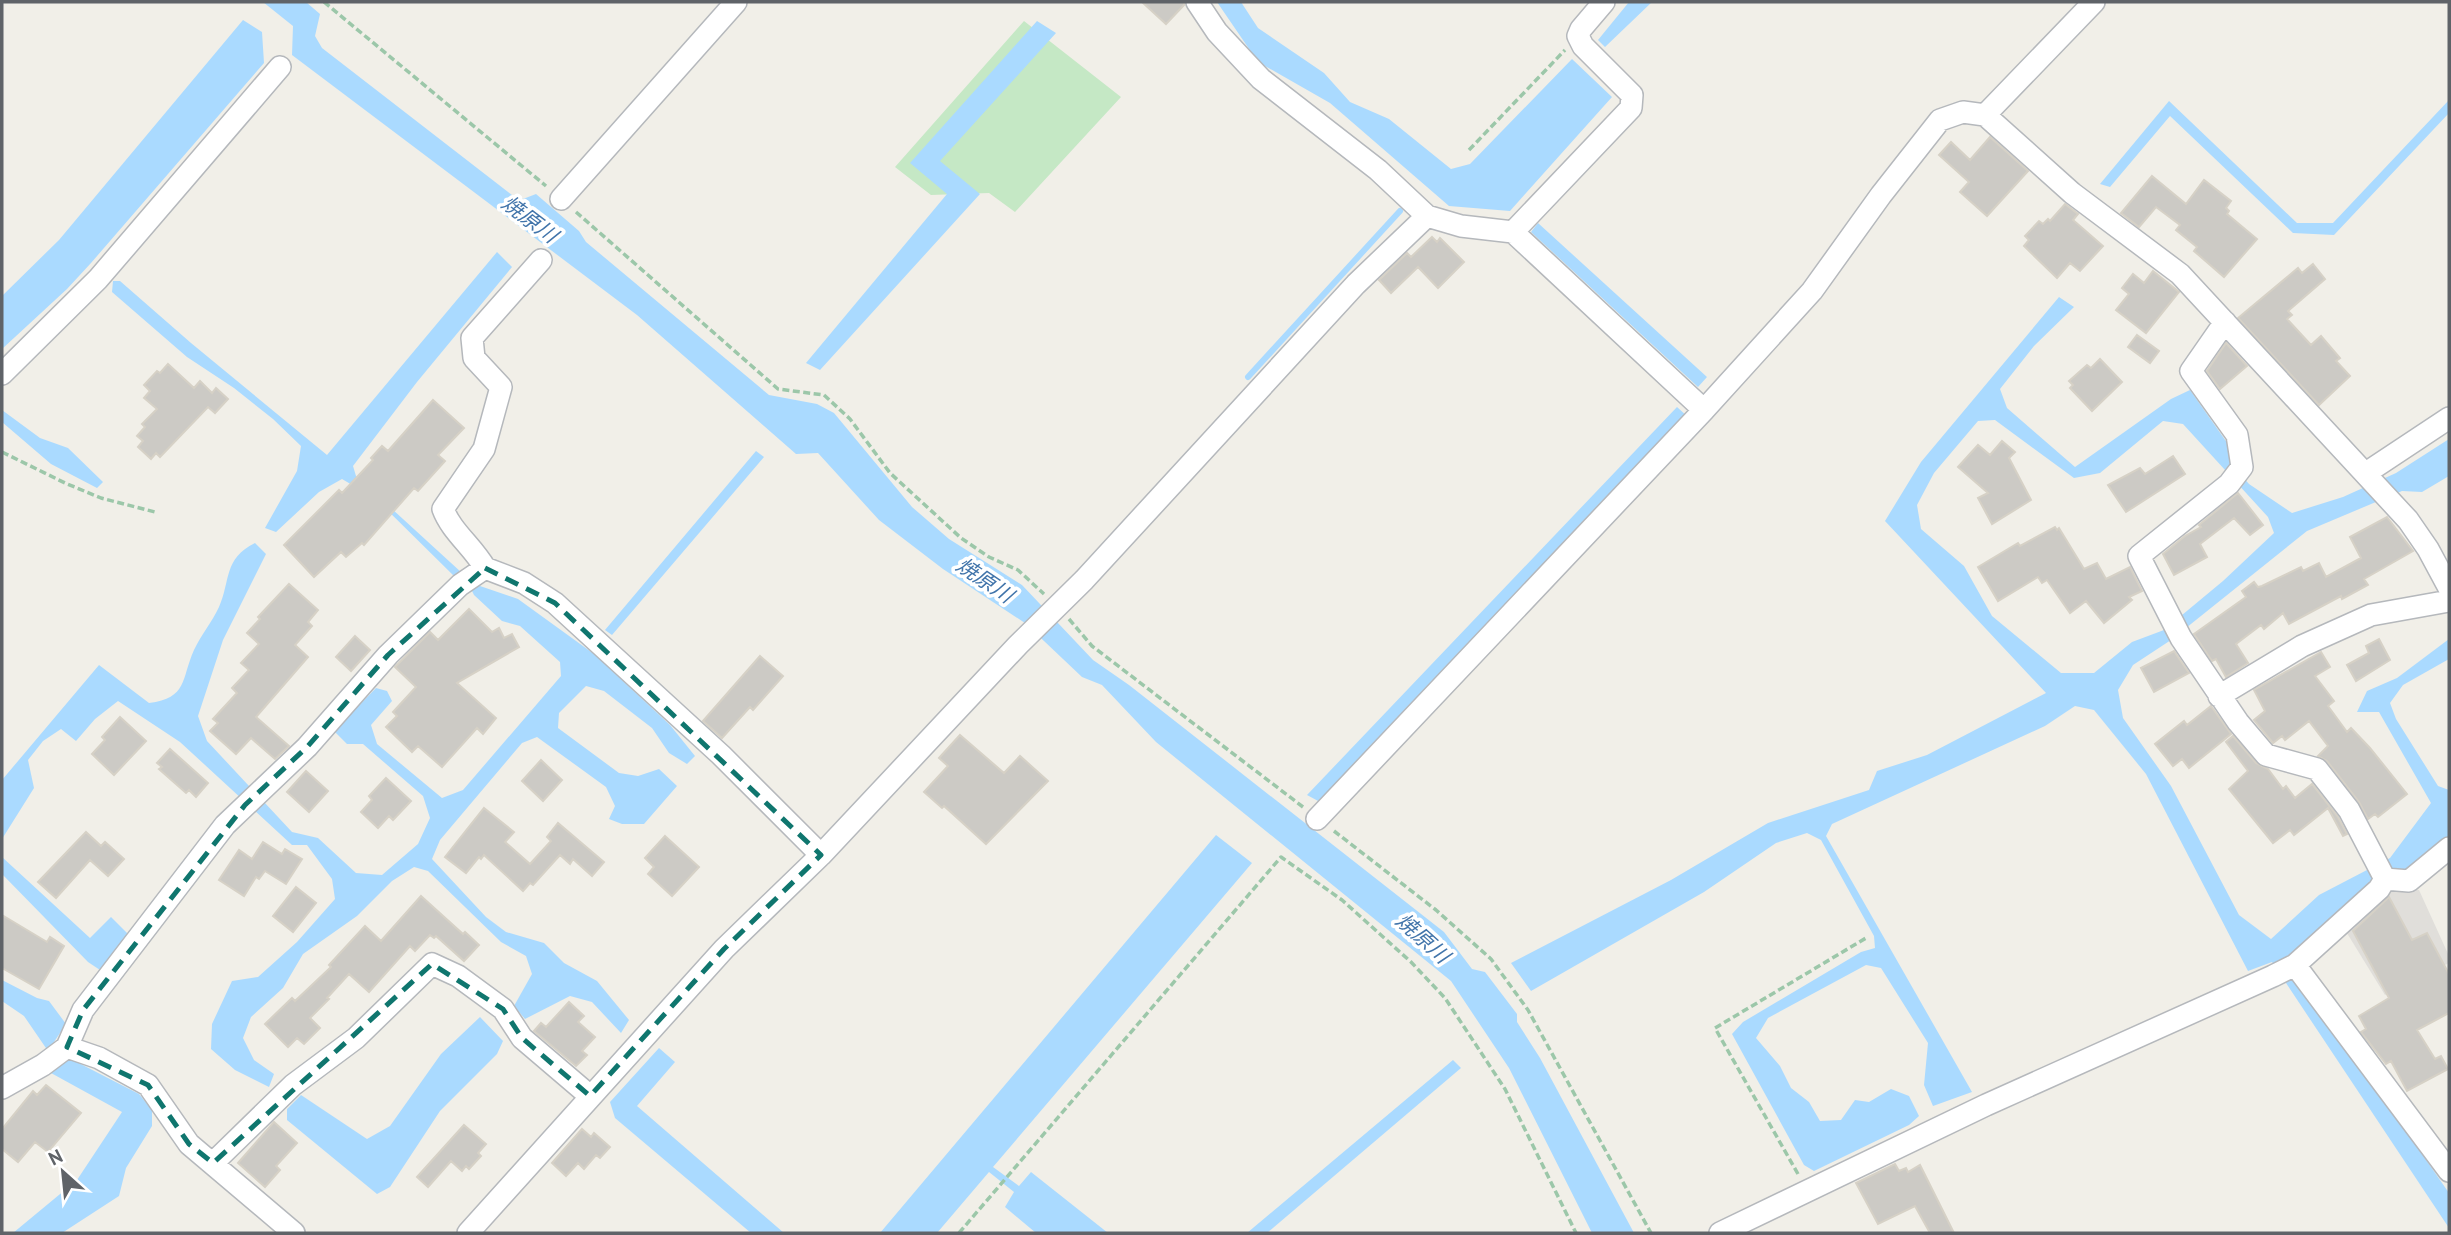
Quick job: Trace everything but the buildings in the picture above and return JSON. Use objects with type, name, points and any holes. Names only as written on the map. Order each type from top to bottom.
[{"type":"street","points":[[561,198],[736,2]]},
{"type":"street","points":[[1197,2],[1217,32],[1261,79],[1378,170],[1427,216],[1461,226],[1514,232],[1704,410]]},
{"type":"street","points":[[1514,232],[1631,108],[1632,95],[1583,46],[1578,36],[1604,2]]},
{"type":"street","points":[[1985,115],[2094,2]]},
{"type":"street","points":[[2,374],[99,279],[279,67]]},
{"type":"street","points":[[1317,819],[1704,410],[1812,291],[1881,195],[1940,120],[1963,112],[1985,115],[2072,194],[2180,274],[2408,520],[2449,588]]},
{"type":"street","points":[[468,1233],[723,949],[821,855],[1018,645],[1058,607],[1356,284],[1427,216]]},
{"type":"street","points":[[2,1088],[43,1065],[67,1047],[83,1010],[225,825],[307,747],[388,655],[473,576],[477,554],[446,518],[443,509],[484,449],[501,387],[474,358],[472,338],[541,260]]},
{"type":"street","points":[[2225,322],[2191,371],[2236,435],[2242,467],[2229,484],[2139,556],[2181,638],[2219,696],[2266,755],[2317,769],[2349,810],[2385,879]]},
{"type":"street","points":[[2366,472],[2449,418]]},
{"type":"street","points":[[473,576],[524,583],[555,603],[721,755],[821,855]]},
{"type":"street","points":[[2219,696],[2302,646],[2371,615],[2449,601]]},
{"type":"street","points":[[2385,879],[2409,881],[2449,848]]},
{"type":"street","points":[[1720,1233],[1986,1105],[2295,965],[2379,889],[2385,879]]},
{"type":"street","points":[[213,1163],[293,1085],[356,1038],[432,964],[458,976],[503,1009],[522,1038],[590,1096]]},
{"type":"street","points":[[2295,965],[2449,1171]]},
{"type":"street","points":[[67,1047],[99,1058],[148,1085],[189,1144],[294,1233]]},
{"type":"path","points":[[324,2],[561,198],[778,389],[824,395],[850,419],[890,473],[961,538],[1018,570],[1058,607],[1092,646],[1436,910],[1491,958],[1528,1010],[1651,1233]]},
{"type":"path","points":[[1469,150],[1578,36]]},
{"type":"path","points":[[2,452],[65,484],[101,498],[155,512]]},
{"type":"path","points":[[960,1233],[1281,857],[1342,900],[1411,962],[1445,998],[1505,1089],[1576,1233]]},
{"type":"path","points":[[1808,1191],[1715,1028],[1866,938]]},
{"type":"highlighted area","points":[[485,568],[555,603],[821,855],[724,949],[590,1096],[522,1038],[503,1009],[432,964],[213,1163],[189,1144],[148,1085],[67,1047],[83,1010],[245,805],[307,747],[388,655]]},
{"type":"shaded area","points":[[2387,888],[2419,890],[2449,956],[2449,963],[2385,995],[2342,925]]},
{"type":"green space","points":[[1024,21],[1121,97],[1015,212],[989,193],[931,195],[895,167]]},
{"type":"water","name":"焼原川","points":[[263,2],[306,2],[320,14],[315,36],[322,48],[512,195],[523,199],[536,194],[579,231],[586,242],[769,395],[817,404],[834,413],[912,507],[949,539],[1022,585],[1093,660],[1129,685],[1444,932],[1472,969],[1485,972],[1517,1014],[1517,1022],[1540,1058],[1634,1233],[1592,1233],[1509,1068],[1451,981],[1156,742],[1102,685],[1082,677],[1025,623],[943,569],[879,520],[818,453],[796,454],[637,315],[292,55],[293,26]]},
{"type":"water","points":[[1217,2],[1241,2],[1258,28],[1324,73],[1350,102],[1389,119],[1451,169],[1470,164],[1572,59],[1612,97],[1510,211],[1449,206],[1330,103],[1258,62]]},
{"type":"water","points":[[1629,2],[1652,2],[1605,47],[1598,40]]},
{"type":"water","points":[[243,20],[262,32],[264,63],[91,263],[2,349],[2,296],[59,240]]},
{"type":"water","points":[[1037,21],[1056,33],[940,161],[980,194],[820,370],[806,363],[947,194],[910,163]]},
{"type":"water","points":[[2449,100],[2449,113],[2334,235],[2293,233],[2170,116],[2110,187],[2100,184],[2169,101],[2297,223],[2333,223]]},
{"type":"water","points":[[1538,223],[1707,377],[1698,387],[1531,232]]},
{"type":"water","points":[[497,252],[512,267],[417,382],[353,466],[356,476],[462,573],[480,586],[518,599],[594,654],[670,725],[695,756],[687,764],[669,753],[652,728],[604,691],[586,686],[559,713],[558,728],[619,773],[638,776],[659,769],[677,786],[644,824],[622,824],[609,819],[615,806],[606,787],[537,737],[522,743],[440,840],[432,859],[486,917],[506,932],[544,943],[564,963],[597,981],[629,1020],[621,1033],[592,1002],[570,996],[525,1019],[514,1006],[532,974],[526,956],[501,942],[428,871],[414,867],[392,881],[357,916],[303,954],[283,988],[251,1017],[243,1038],[254,1060],[274,1074],[269,1087],[235,1070],[211,1049],[212,1024],[232,981],[258,977],[297,942],[335,899],[332,879],[307,845],[292,845],[180,742],[118,701],[95,719],[76,741],[61,729],[43,741],[28,760],[34,788],[2,839],[2,780],[99,665],[149,703],[171,697],[177,692],[194,650],[219,607],[233,563],[245,549],[255,543],[266,554],[223,640],[198,716],[207,741],[292,832],[318,838],[356,873],[382,875],[418,844],[430,818],[423,796],[363,744],[347,744],[334,731],[376,688],[387,691],[392,701],[371,725],[377,744],[442,798],[463,790],[561,676],[560,662],[520,626],[502,621],[474,595],[470,587],[455,577],[376,499],[342,479],[319,492],[276,532],[265,528],[297,471],[301,446],[273,419],[234,388],[187,357],[112,292],[113,281],[120,281],[327,455]]},
{"type":"water","points":[[2059,297],[2074,307],[2034,346],[2000,389],[2007,408],[2075,467],[2171,399],[2190,390],[2228,444],[2233,466],[2249,484],[2292,513],[2343,497],[2396,473],[2449,439],[2449,476],[2422,492],[2402,491],[2307,531],[2171,640],[2133,665],[2118,690],[2123,718],[2171,786],[2239,915],[2271,939],[2319,895],[2390,858],[2431,803],[2379,712],[2357,712],[2367,691],[2397,678],[2449,639],[2449,659],[2403,685],[2390,703],[2396,719],[2438,786],[2449,790],[2449,837],[2404,874],[2286,958],[2449,1193],[2449,1228],[2272,962],[2248,971],[2146,774],[2094,710],[2075,706],[2045,726],[1832,824],[1826,836],[1972,1092],[1933,1106],[1924,1085],[1928,1043],[1881,968],[1866,965],[1768,1018],[1756,1038],[1780,1066],[1791,1088],[1809,1102],[1820,1121],[1841,1120],[1855,1100],[1869,1102],[1891,1089],[1909,1096],[1919,1116],[1909,1125],[1814,1171],[1804,1165],[1732,1034],[1743,1022],[1861,952],[1875,948],[1874,936],[1821,840],[1807,833],[1776,843],[1704,892],[1531,991],[1511,963],[1671,880],[1768,823],[1869,790],[1877,771],[1927,755],[2046,693],[1885,521],[1921,462]],"holes":[[[1995,420],[2074,478],[2100,473],[2163,421],[2183,424],[2268,517],[2274,533],[2223,581],[2164,630],[2132,642],[2094,673],[2061,673],[1992,616],[1964,566],[1921,529],[1917,505],[1934,473],[1978,421]]]},
{"type":"water","points":[[1677,407],[1688,417],[1320,802],[1307,795]]},
{"type":"water","points":[[2,410],[40,438],[68,448],[103,482],[97,488],[51,464],[2,422]]},
{"type":"water","points":[[756,451],[764,457],[612,635],[605,630]]},
{"type":"water","points":[[1216,835],[1252,863],[993,1167],[1019,1186],[1031,1172],[1108,1233],[1036,1233],[1005,1207],[1014,1192],[989,1172],[937,1233],[880,1233]]},
{"type":"water","points":[[2,857],[90,938],[111,917],[130,936],[100,970],[88,962],[2,874]]},
{"type":"water","points":[[2,980],[37,998],[49,1001],[66,1024],[48,1051],[24,1016],[2,1001]]},
{"type":"water","points":[[480,1017],[503,1041],[497,1054],[440,1111],[390,1187],[377,1194],[287,1120],[287,1109],[301,1095],[367,1139],[390,1126],[441,1054]]},
{"type":"water","points":[[659,1048],[675,1062],[637,1106],[784,1233],[751,1233],[615,1118],[610,1102]]},
{"type":"water","points":[[69,1058],[139,1094],[152,1110],[152,1126],[126,1168],[119,1196],[62,1233],[13,1233],[77,1180],[122,1112],[51,1073],[57,1062]]},
{"type":"water","points":[[1453,1060],[1461,1068],[1267,1233],[1247,1233]]},
{"type":"waterway","points":[[1248,377],[1400,211]]}]
